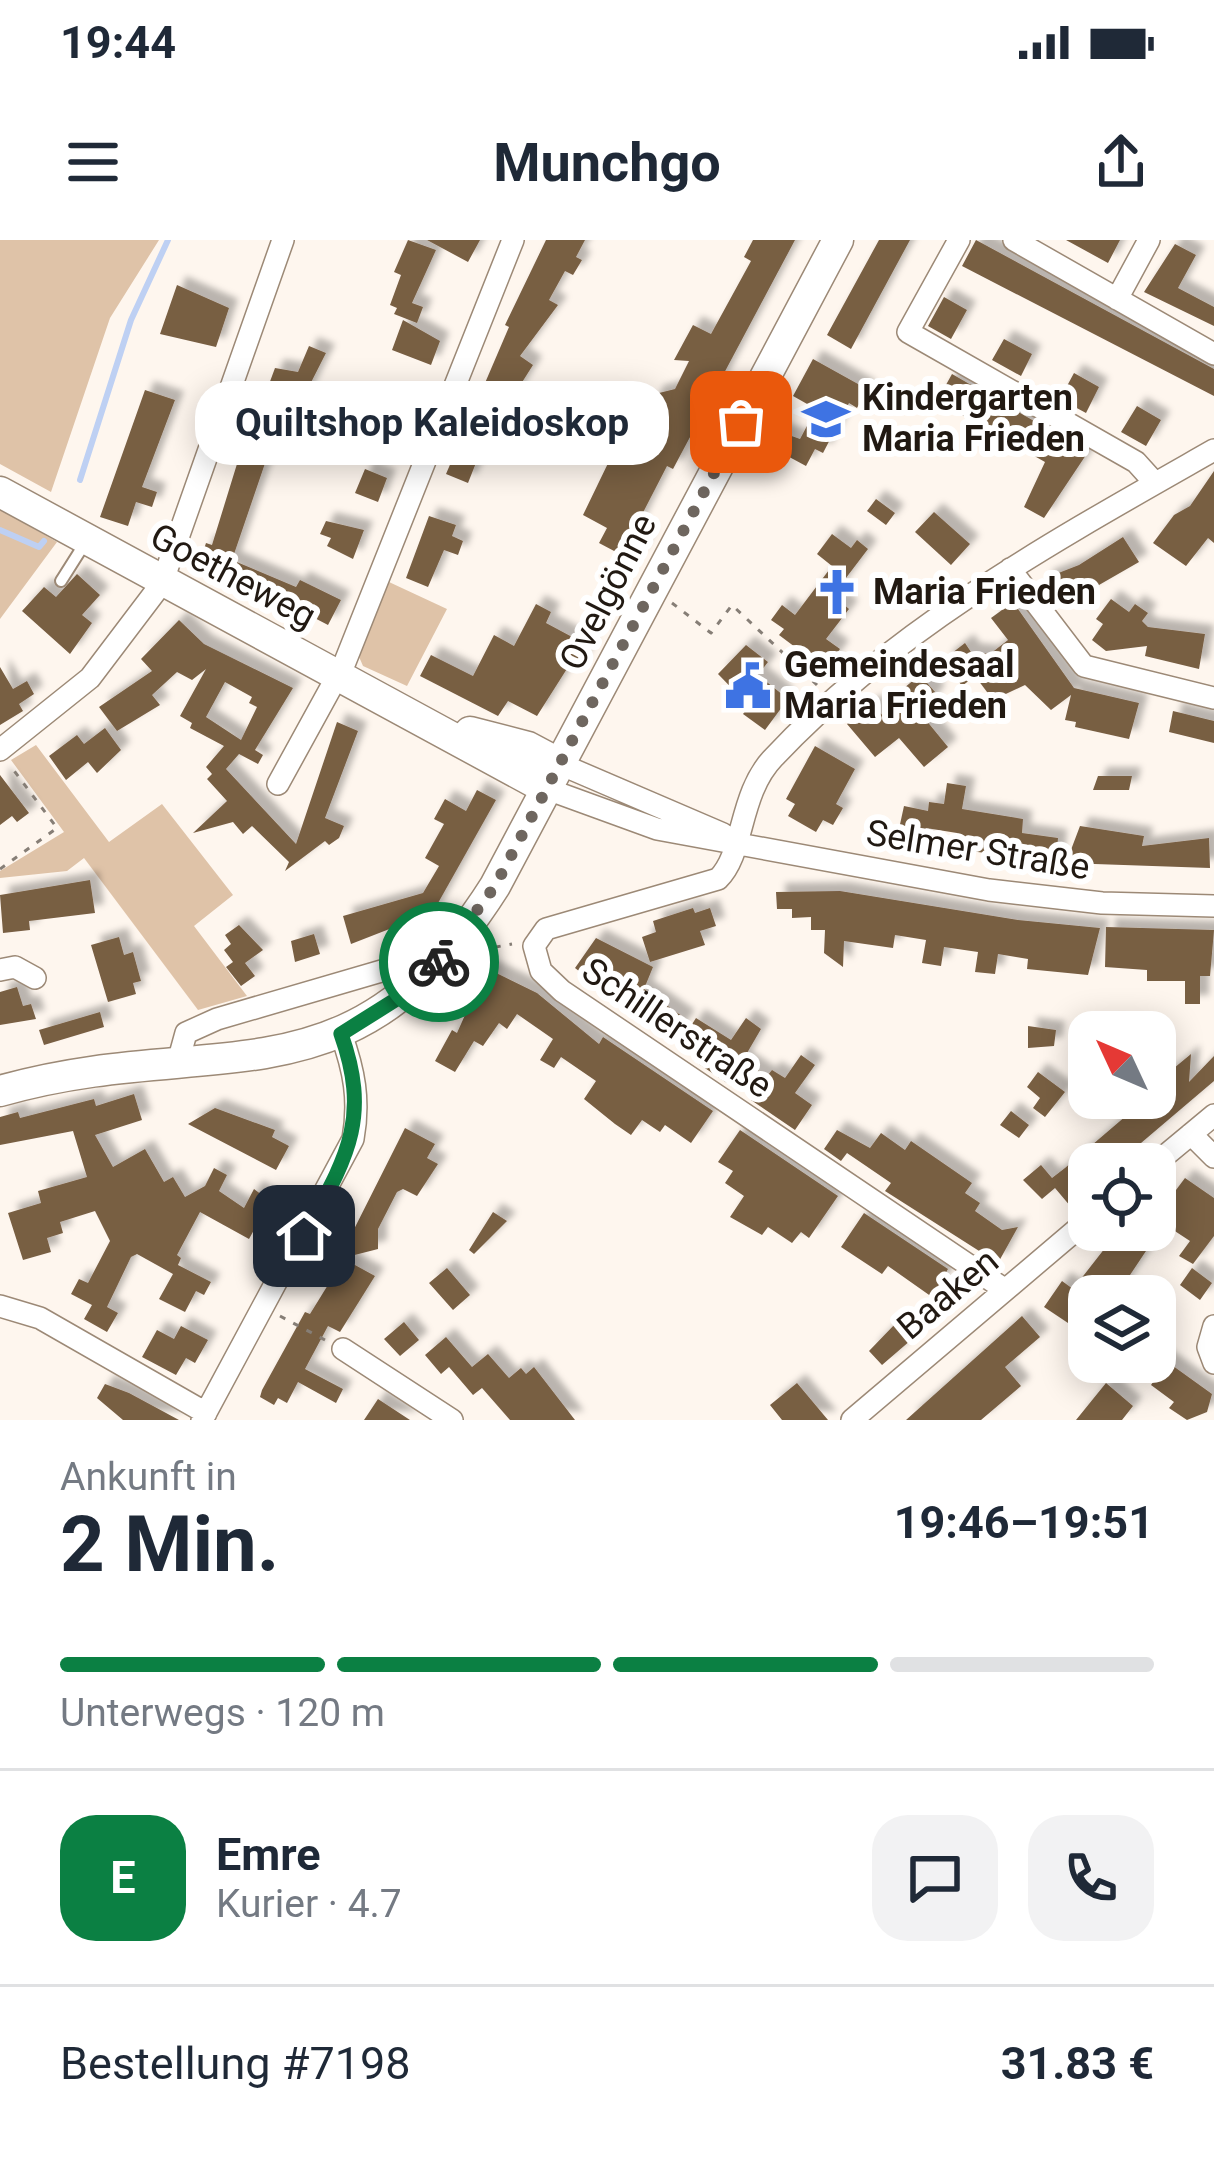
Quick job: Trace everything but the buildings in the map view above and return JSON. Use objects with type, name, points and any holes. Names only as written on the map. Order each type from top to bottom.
[{"type":"main road","name":"Ovelgönne","points":[[0,1091],[74,1072],[283,1053],[341,1034],[403,995],[430,970],[475,918],[554,776],[832,242]]},
{"type":"main road","name":"Goetheweg","points":[[0,492],[162,583],[432,722],[528,748],[554,776]]},
{"type":"street","points":[[5,759],[90,678],[162,583],[283,240]]},
{"type":"street","points":[[278,784],[338,676],[513,240]]},
{"type":"street","points":[[959,240],[908,332],[1136,461],[1155,483]]},
{"type":"street","points":[[1014,240],[1214,354]]},
{"type":"street","points":[[1117,299],[1149,240]]},
{"type":"street","name":"Schillerstraße","points":[[1004,1289],[562,992],[537,964],[536,940],[546,929],[712,882],[731,863],[745,802],[763,770],[836,702],[1010,569],[1214,450]]},
{"type":"street","points":[[1010,569],[1084,666],[1214,698]]},
{"type":"street","name":"Selmer Straße","points":[[554,776],[734,839],[989,890],[1102,903],[1214,906]]},
{"type":"street","points":[[178,1063],[186,1034],[217,1019],[402,965],[430,970]]},
{"type":"street","points":[[0,970],[15,967],[34,978]]},
{"type":"street","points":[[0,1306],[40,1318],[204,1416],[353,1139],[358,1112],[355,1073],[341,1034]]},
{"type":"street","points":[[1176,1147],[1214,1114]]},
{"type":"street","points":[[1190,1135],[1214,1157]]},
{"type":"street","name":"Baaken","points":[[860,1417],[1068,1236]]},
{"type":"street","points":[[1214,1325],[1208,1339],[1214,1363]]},
{"type":"street","points":[[343,1349],[452,1420]]},
{"type":"lane","points":[[61,581],[87,541]]},
{"type":"path","points":[[669,601],[711,633],[732,605],[836,702]]},
{"type":"path","points":[[0,868],[57,828],[5,759]]},
{"type":"path","points":[[473,951],[536,940]]},
{"type":"path","points":[[262,1307],[343,1349]]},
{"type":"shaded area","points":[[0,240],[159,240],[110,318],[51,492],[0,464]]},
{"type":"shaded area","points":[[0,509],[57,542],[0,619]]},
{"type":"shaded area","points":[[389,582],[447,609],[407,686],[363,666],[357,652]]},
{"type":"shaded area","points":[[36,745],[109,842],[162,804],[233,895],[194,926],[247,996],[198,1010],[84,858],[67,871],[0,878],[0,871],[64,832],[11,760]]},
{"type":"waterway","points":[[80,480],[131,320],[168,240]]},
{"type":"waterway","points":[[0,530],[39,547],[44,541]]},
{"type":"way so far","points":[[439,962],[495,886],[741,422]]},
{"type":"place","name":"Kindergarten Maria Frieden","points":[[826,419]]},
{"type":"place","name":"Quiltshop Kaleidoskop","points":[[741,422]]},
{"type":"place","name":"Maria Frieden","points":[[837,592]]},
{"type":"place","name":"Gemeindesaal Maria Frieden","points":[[748,686]]},
{"type":"route","points":[[304,1236],[353,1139],[358,1112],[355,1073],[341,1034],[403,995],[439,962]]}]
